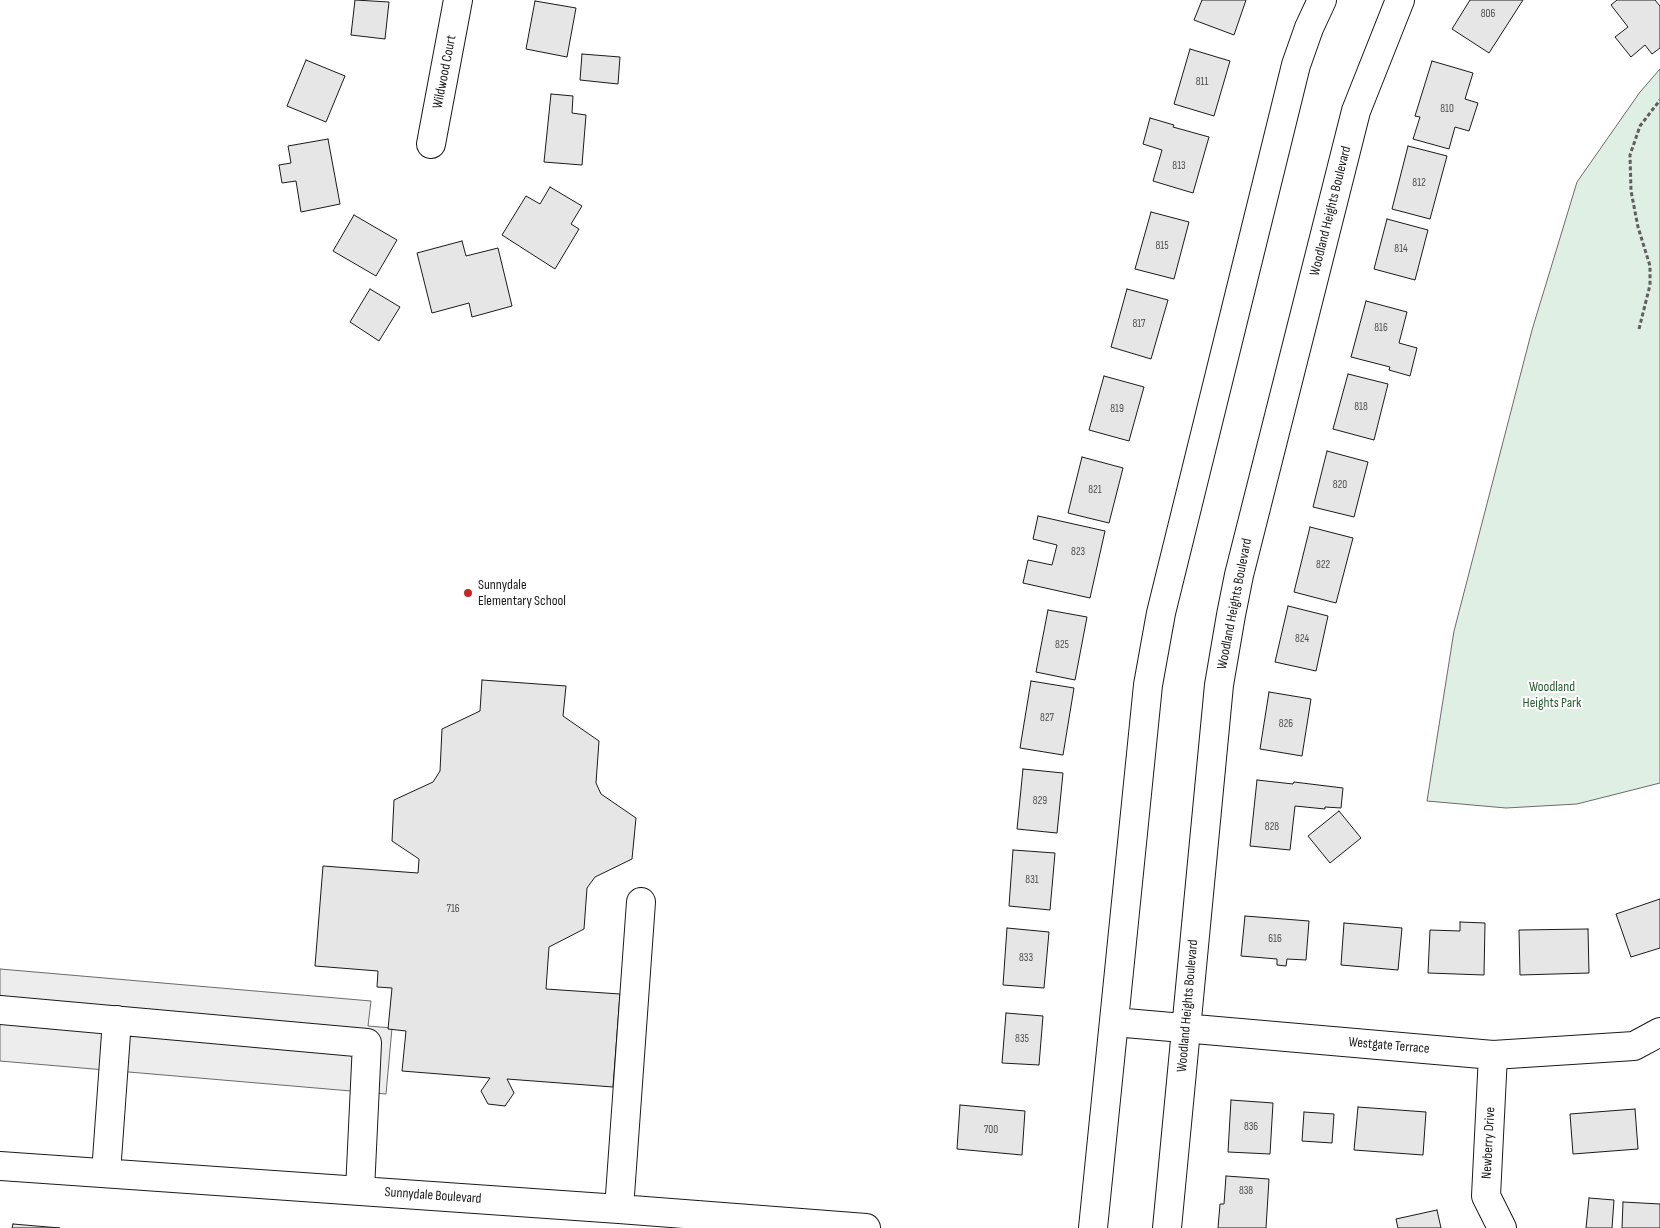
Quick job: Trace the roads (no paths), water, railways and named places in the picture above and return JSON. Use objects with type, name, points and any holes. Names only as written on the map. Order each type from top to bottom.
[{"type":"street","name":"Wildwood Court","points":[[431,144],[458,0]]},
{"type":"street","points":[[1093,1228],[1148,685],[1161,613],[1296,65],[1309,28],[1322,0]]},
{"type":"street","name":"Woodland Heights Boulevard","points":[[1167,1228],[1219,686],[1238,575],[1356,111],[1400,0]]},
{"type":"street","points":[[619,1209],[641,902]]},
{"type":"street","points":[[0,1010],[367,1043],[360,1190]]},
{"type":"street","points":[[106,1173],[116,1020]]},
{"type":"street","name":"Westgate Terrace","points":[[1114,1022],[1493,1055],[1634,1046],[1660,1032]]},
{"type":"street","name":"Newberry Drive","points":[[1493,1055],[1486,1196],[1502,1228]]},
{"type":"street","name":"Sunnydale Boulevard","points":[[0,1166],[360,1190],[866,1228]]},
{"type":"place","name":"Sunnydale Elementary School","points":[[468,593]]},
{"type":"park label","name":"Woodland Heights Park","points":[[1552,696]]}]
